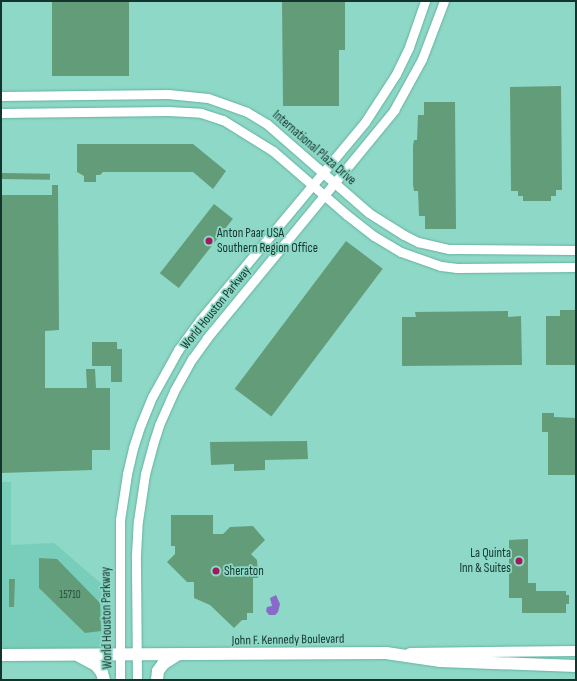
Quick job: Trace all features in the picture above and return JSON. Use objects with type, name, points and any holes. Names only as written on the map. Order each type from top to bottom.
[{"type":"highway","name":"John F. Kennedy Boulevard","points":[[1,655],[386,653]]},
{"type":"highway","points":[[386,653],[440,661],[576,666]]},
{"type":"highway","points":[[75,654],[96,665],[102,673],[104,680]]},
{"type":"highway","points":[[158,680],[158,671],[163,664],[178,654]]},
{"type":"main road","name":"John F. Kennedy Boulevard","points":[[386,653],[576,651]]},
{"type":"street","name":"World Houston Parkway","points":[[120,680],[120,520],[126,478],[133,448],[141,424],[159,382],[186,339],[241,270],[365,122],[396,74],[409,47],[425,1]]},
{"type":"street","name":"World Houston Parkway","points":[[137,680],[136,556],[138,521],[145,474],[153,444],[159,425],[174,391],[199,349],[394,110],[410,85],[432,36],[444,1]]},
{"type":"street","points":[[396,74],[410,85]]},
{"type":"street","points":[[111,95],[112,112]]},
{"type":"street","name":"International Plaza Drive","points":[[1,96],[188,95],[229,104],[247,112],[267,124],[324,172],[369,213],[404,236],[433,246],[460,249],[576,250]]},
{"type":"street","points":[[222,120],[229,104]]},
{"type":"street","points":[[1,113],[201,113],[222,120],[273,151],[312,186],[374,236],[400,252],[441,266],[457,268],[576,267]]},
{"type":"street","points":[[424,261],[433,246]]},
{"type":"street","points":[[556,250],[556,267]]},
{"type":"street","points":[[241,270],[252,283]]},
{"type":"street","points":[[159,382],[174,391]]},
{"type":"street","points":[[120,520],[138,521]]},
{"type":"shaded area","points":[[1,482],[11,482],[11,545],[54,543],[104,586],[104,649],[1,650]]},
{"type":"shaded area","points":[[276,595],[280,604],[278,612],[275,615],[269,615],[266,611],[267,607],[272,606],[270,598]]},
{"type":"building","points":[[52,1],[129,1],[129,76],[52,76]]},
{"type":"building","points":[[282,1],[345,1],[345,50],[339,50],[339,106],[283,106]]},
{"type":"building","points":[[561,86],[562,190],[556,190],[556,196],[551,196],[551,201],[523,201],[523,196],[518,196],[518,191],[511,191],[510,87]]},
{"type":"building","points":[[424,102],[455,102],[456,229],[425,229],[425,216],[419,216],[418,191],[414,191],[413,184],[413,146],[414,140],[417,140],[418,115],[424,115]]},
{"type":"building","points":[[77,144],[193,144],[226,171],[213,189],[193,172],[103,172],[100,175],[96,175],[96,182],[84,182],[84,176],[77,172]]},
{"type":"building","points":[[1,173],[50,174],[50,180],[1,179]]},
{"type":"building","points":[[52,185],[58,185],[59,330],[45,331],[45,388],[87,388],[86,369],[95,369],[96,388],[110,388],[110,450],[92,450],[92,470],[1,473],[1,195],[52,195]]},
{"type":"building","points":[[214,204],[233,219],[179,288],[160,273]]},
{"type":"building","points":[[346,241],[383,269],[271,416],[235,389]]},
{"type":"building","points":[[560,310],[576,310],[576,365],[546,365],[546,316],[560,316]]},
{"type":"building","points":[[508,311],[508,317],[521,316],[522,365],[402,366],[402,317],[416,317],[415,312]]},
{"type":"building","points":[[92,342],[117,342],[117,349],[122,349],[122,382],[111,382],[111,366],[92,366]]},
{"type":"building","points":[[542,413],[554,413],[554,417],[576,418],[576,475],[548,475],[548,432],[542,432]]},
{"type":"building","points":[[307,441],[308,459],[265,460],[265,470],[234,471],[234,464],[211,465],[210,442]]},
{"type":"building","name":"Sheraton","points":[[171,515],[213,515],[213,534],[223,534],[230,527],[253,526],[265,540],[251,554],[257,560],[258,578],[253,578],[253,613],[247,613],[247,620],[242,620],[234,628],[210,605],[194,598],[194,582],[187,582],[167,562],[175,554],[175,546],[171,546]]},
{"type":"building","name":"La Quinta Inn & Suites","points":[[528,539],[528,583],[536,583],[536,591],[566,591],[566,595],[569,595],[569,604],[566,604],[566,613],[522,613],[522,598],[509,598],[509,540]]},
{"type":"building","points":[[39,558],[57,559],[100,603],[101,631],[85,633],[39,588]]},
{"type":"building","points":[[9,579],[15,579],[14,607],[9,607]]},
{"type":"place","name":"Anton Paar USA Southern Region Office","points":[[209,241]]},
{"type":"place","name":"La Quinta Inn & Suites","points":[[519,561]]},
{"type":"place","name":"Sheraton","points":[[216,571]]}]
